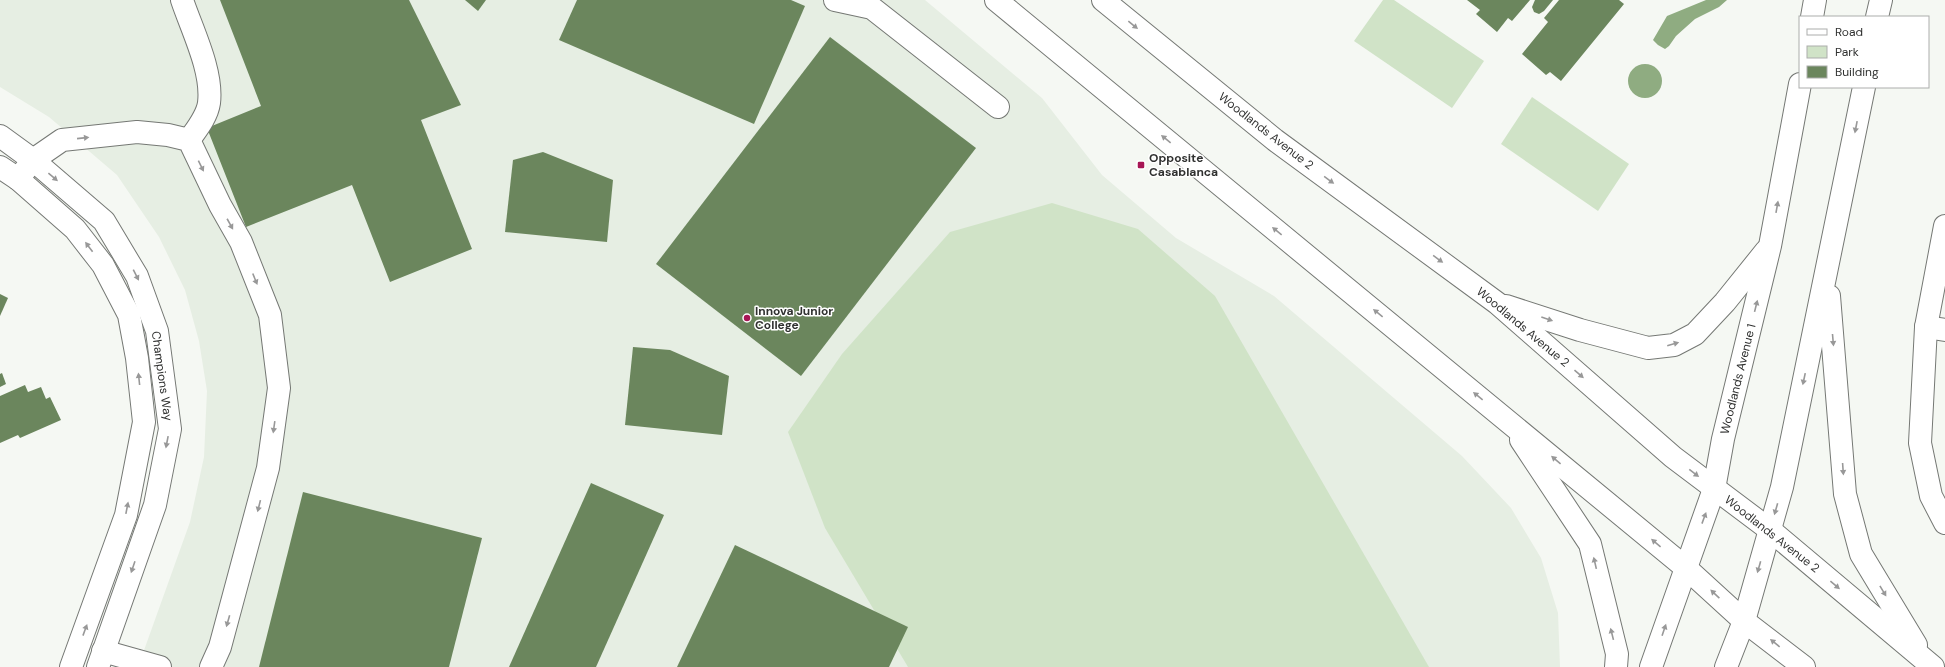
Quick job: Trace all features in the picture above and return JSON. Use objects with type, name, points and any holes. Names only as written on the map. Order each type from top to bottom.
[{"type":"main road","points":[[182,0],[210,84],[209,104],[200,125],[188,140]]},
{"type":"main road","points":[[835,0],[872,8],[998,107]]},
{"type":"main road","points":[[996,0],[1686,568],[1744,621],[1804,667]]},
{"type":"main road","name":"Woodlands Avenue 2","points":[[1103,0],[1275,140],[1497,303],[1673,457],[1770,530],[1929,664]]},
{"type":"main road","points":[[1812,16],[1815,0]]},
{"type":"main road","points":[[1877,16],[1881,0]]},
{"type":"main road","name":"Woodlands Avenue 1","points":[[1651,667],[1714,489],[1723,439],[1770,246],[1799,88]]},
{"type":"main road","points":[[1726,667],[1744,621],[1782,488],[1864,88]]},
{"type":"main road","points":[[18,179],[33,160],[62,140],[137,132],[168,135],[188,140],[220,205],[241,242],[270,315],[279,388],[268,468],[220,647],[211,667]]},
{"type":"main road","name":"Champions Way","points":[[0,136],[33,160],[104,221],[137,276],[157,331],[170,429],[155,505],[101,659]]},
{"type":"main road","name":"Champions Way","points":[[0,167],[18,179],[75,230],[106,272],[129,316],[137,358],[144,422],[126,515],[71,667]]},
{"type":"main road","points":[[1945,226],[1936,329],[1920,443],[1931,496],[1945,523]]},
{"type":"main road","points":[[1497,303],[1580,330],[1648,348],[1674,345],[1695,334],[1725,302],[1770,246]]},
{"type":"main road","points":[[1827,273],[1845,494],[1861,554],[1929,664]]},
{"type":"main road","points":[[1508,421],[1590,544],[1617,654],[1616,667]]},
{"type":"main road","points":[[101,659],[160,667]]},
{"type":"shaded area","name":"Innova Junior College","points":[[0,0],[925,0],[1042,98],[1102,175],[1176,238],[1274,296],[1462,456],[1511,508],[1541,558],[1558,613],[1560,667],[138,667],[190,522],[204,457],[207,391],[199,341],[185,290],[159,237],[117,175],[49,117],[0,87]]},
{"type":"shaded area","points":[[1706,0],[1727,0],[1719,7],[1695,19],[1676,36],[1665,49],[1653,40],[1667,16]]},
{"type":"shaded area","points":[[1642,64],[1648,64],[1652,65],[1659,71],[1662,81],[1661,88],[1655,95],[1648,98],[1642,98],[1638,97],[1631,91],[1628,84],[1628,78],[1629,74],[1635,67]]},
{"type":"green space","points":[[1383,0],[1394,0],[1484,61],[1452,108],[1354,41]]},
{"type":"green space","points":[[1532,97],[1629,164],[1598,211],[1501,144]]},
{"type":"green space","points":[[1052,203],[1138,229],[1215,296],[1429,667],[908,667],[825,528],[788,432],[842,354],[950,232]]},
{"type":"building","points":[[220,0],[409,0],[461,105],[421,120],[472,249],[390,282],[352,185],[246,227],[207,128],[261,106]]},
{"type":"building","points":[[465,0],[486,0],[478,11]]},
{"type":"building","points":[[577,0],[791,0],[805,6],[754,124],[559,40]]},
{"type":"building","points":[[1467,0],[1530,0],[1512,21],[1508,18],[1497,32],[1476,14],[1480,10]]},
{"type":"building","points":[[1535,0],[1553,0],[1544,11],[1539,14],[1534,12],[1532,7]]},
{"type":"building","points":[[1559,0],[1619,0],[1624,4],[1561,81],[1550,72],[1546,75],[1522,54],[1548,22],[1544,18]]},
{"type":"building","points":[[830,37],[976,148],[801,376],[656,264]]},
{"type":"building","points":[[543,152],[613,180],[607,242],[505,232],[513,160]]},
{"type":"building","points":[[0,294],[8,298],[0,316]]},
{"type":"building","points":[[633,347],[670,350],[729,376],[722,435],[625,425]]},
{"type":"building","points":[[2,373],[6,384],[0,387],[0,374]]},
{"type":"building","points":[[25,385],[28,392],[41,387],[46,399],[50,397],[61,420],[20,438],[18,435],[0,443],[0,396]]},
{"type":"building","points":[[591,483],[664,515],[596,667],[509,667]]},
{"type":"building","points":[[303,492],[482,538],[449,667],[259,667]]},
{"type":"building","points":[[735,545],[908,627],[889,667],[677,667]]},
{"type":"place","name":"Opposite Casablanca","points":[[1141,165]]},
{"type":"place","name":"Innova Junior College","points":[[747,318]]}]
